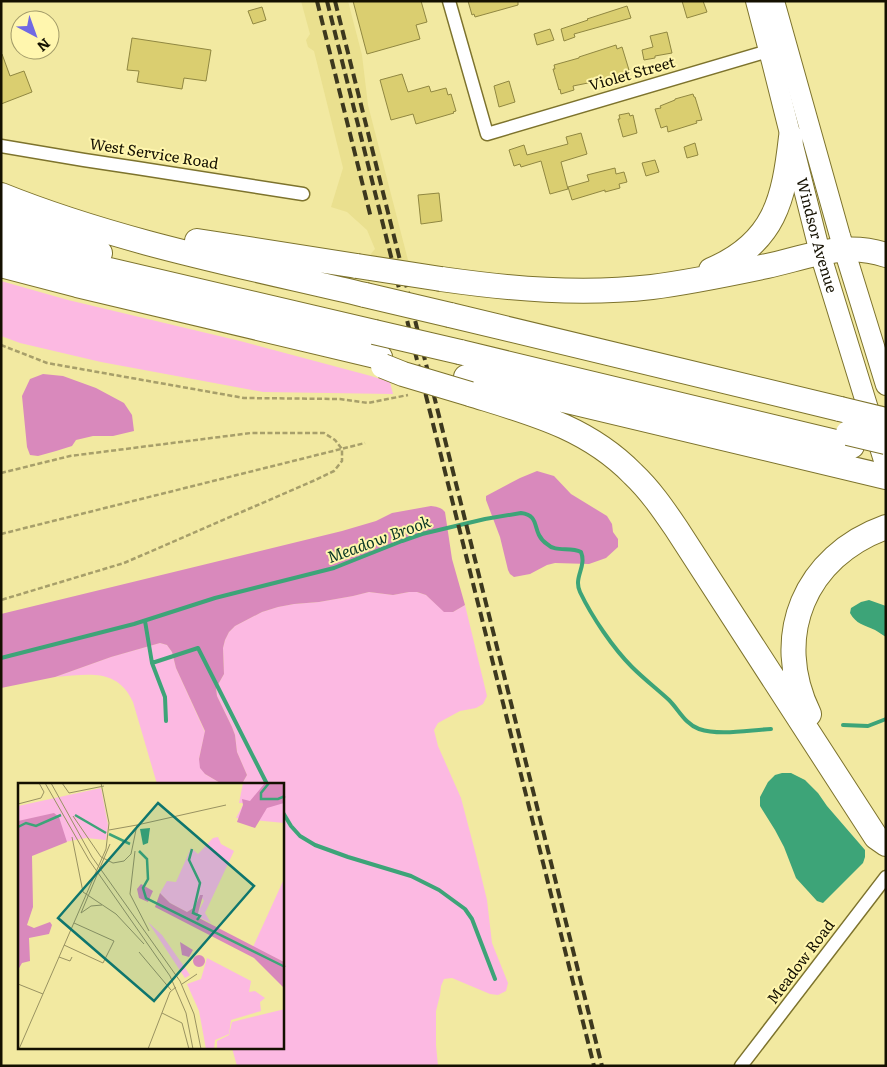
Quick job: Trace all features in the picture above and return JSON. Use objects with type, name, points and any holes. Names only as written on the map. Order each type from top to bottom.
[{"type":"highway","points":[[674,283],[707,272],[730,261],[761,235],[772,218],[780,198],[789,158],[801,134]]},
{"type":"highway","points":[[1,195],[50,214],[172,249],[886,420]]},
{"type":"highway","points":[[1,219],[56,239],[136,263],[372,326]]},
{"type":"highway","points":[[125,237],[168,238],[203,242],[441,279],[513,288],[574,291],[618,290],[674,283],[768,266],[844,249],[865,250],[886,255]]},
{"type":"highway","points":[[1,242],[58,258],[372,326],[850,439],[886,442]]},
{"type":"highway","points":[[1,265],[55,280],[346,349],[381,361],[468,385],[886,476]]},
{"type":"highway","points":[[468,385],[569,428],[608,452],[638,479],[676,528],[876,837],[886,844]]},
{"type":"highway","points":[[850,439],[886,454]]},
{"type":"highway","points":[[881,528],[862,537],[844,549],[818,576],[808,591],[799,612],[795,628],[793,652],[797,683],[801,698],[809,715],[886,833]]},
{"type":"main road","name":"Windsor Avenue","points":[[766,6],[801,134],[844,249],[886,385]]},
{"type":"main road","name":"Windsor Avenue","points":[[801,134],[820,253],[886,467]]},
{"type":"street","name":"Violet Street","points":[[449,1],[487,134],[778,48]]},
{"type":"street","name":"West Service Road","points":[[1,146],[303,194]]},
{"type":"street","name":"Meadow Road","points":[[741,1066],[886,877]]},
{"type":"path","points":[[1,345],[46,362],[244,398],[340,399],[368,403],[410,394]]},
{"type":"path","points":[[1,473],[70,456],[251,433],[324,433],[335,440],[342,449],[342,461],[334,472],[124,563],[1,600]]},
{"type":"path","points":[[1,534],[365,443]]},
{"type":"shaded area","points":[[301,1],[348,1],[362,55],[368,105],[409,264],[369,258],[375,249],[367,230],[347,212],[331,207],[343,168],[314,51],[308,47],[306,40],[310,34]]},
{"type":"shaded area","points":[[1,281],[68,300],[240,341],[371,376],[390,382],[393,394],[263,392],[101,362],[20,343],[1,336]]},
{"type":"shaded area","points":[[43,374],[63,376],[96,388],[124,403],[132,415],[134,431],[113,436],[93,436],[76,440],[72,446],[56,451],[38,456],[30,455],[27,447],[22,396],[30,379]]},
{"type":"shaded area","points":[[537,471],[554,476],[571,494],[607,516],[618,539],[618,547],[606,558],[589,564],[555,563],[530,574],[514,577],[510,574],[486,496]]},
{"type":"shaded area","points":[[431,506],[440,508],[445,512],[452,559],[465,605],[453,612],[444,612],[426,595],[417,592],[393,595],[369,592],[319,602],[278,607],[262,612],[235,626],[225,640],[223,648],[224,674],[216,688],[217,696],[235,735],[237,752],[247,775],[243,782],[220,783],[205,774],[200,768],[199,759],[205,731],[176,668],[172,652],[167,645],[160,643],[111,657],[55,677],[1,688],[1,614],[342,531],[376,521],[392,513]]},
{"type":"shaded area","points":[[369,592],[393,595],[417,592],[426,595],[445,612],[453,612],[465,605],[487,696],[483,704],[476,708],[460,711],[438,723],[434,730],[438,746],[461,798],[487,900],[492,943],[508,983],[506,991],[498,995],[490,994],[452,978],[444,979],[436,1011],[438,1066],[237,1066],[233,1050],[284,1050],[284,783],[240,783],[247,775],[237,752],[232,727],[217,696],[216,688],[224,674],[223,648],[229,632],[235,626],[262,612],[294,604]]},
{"type":"shaded area","points":[[869,600],[886,606],[886,637],[858,622],[850,613],[851,608]]},
{"type":"shaded area","points":[[160,643],[167,645],[172,652],[176,668],[205,732],[199,759],[205,774],[220,783],[157,783],[133,702],[119,683],[110,678],[90,675],[55,677],[111,657]]},
{"type":"shaded area","points":[[791,773],[805,780],[865,850],[863,863],[823,903],[817,901],[796,878],[784,847],[760,806],[760,797],[768,782],[775,775]]},
{"type":"building","points":[[353,1],[421,1],[427,22],[416,25],[420,39],[367,54]]},
{"type":"building","points":[[468,1],[518,1],[518,5],[475,17],[474,14],[472,15]]},
{"type":"building","points":[[682,1],[703,1],[707,12],[687,18]]},
{"type":"building","points":[[627,6],[631,18],[574,34],[575,37],[564,41],[561,29]]},
{"type":"building","points":[[262,7],[266,20],[253,24],[248,11]]},
{"type":"building","points":[[550,29],[554,40],[537,45],[534,34]]},
{"type":"building","points":[[667,32],[672,53],[644,60],[642,50],[653,47],[650,36]]},
{"type":"building","points":[[132,38],[211,50],[206,81],[184,78],[182,89],[137,82],[139,71],[127,70]]},
{"type":"building","points":[[616,45],[617,49],[622,47],[629,74],[573,86],[574,90],[561,94],[553,69],[555,69],[554,65]]},
{"type":"building","points":[[1,54],[10,76],[24,71],[32,92],[1,104]]},
{"type":"building","points":[[402,74],[408,92],[429,86],[431,92],[446,88],[448,95],[451,94],[456,111],[416,124],[413,114],[391,120],[380,80]]},
{"type":"building","points":[[509,81],[515,102],[499,107],[494,86]]},
{"type":"building","points":[[693,94],[702,120],[668,132],[667,126],[661,128],[655,109],[661,108],[660,106],[675,99]]},
{"type":"building","points":[[629,113],[630,116],[633,115],[637,133],[623,137],[618,119],[620,119],[619,115]]},
{"type":"building","points":[[581,133],[587,154],[561,162],[568,189],[550,194],[541,161],[521,167],[520,164],[514,166],[509,150],[524,145],[527,155],[568,144],[566,137]]},
{"type":"building","points":[[695,143],[698,155],[687,158],[684,147]]},
{"type":"building","points":[[655,160],[659,172],[646,176],[642,163]]},
{"type":"building","points":[[615,168],[616,174],[624,172],[627,182],[619,184],[620,188],[605,192],[605,190],[572,200],[568,187],[589,181],[587,175]]},
{"type":"building","points":[[439,193],[442,221],[421,224],[418,195]]},
{"type":"waterway","name":"Meadow Brook","points":[[1,658],[134,624],[215,598],[334,568],[422,534],[485,519],[521,513],[532,518],[540,536],[551,547],[581,552],[582,562],[578,587],[597,622],[610,642],[625,659],[641,676],[669,700],[690,724],[699,729],[716,732],[771,729]]},
{"type":"waterway","points":[[145,621],[152,663],[198,648],[266,783]]},
{"type":"waterway","points":[[152,663],[165,697],[166,721]]},
{"type":"waterway","name":"Meadow Brook","points":[[843,725],[868,726],[886,719]]},
{"type":"waterway","points":[[284,814],[300,836],[315,845],[411,876],[439,890],[465,909],[472,919],[495,979]]},
{"type":"railway","points":[[317,1],[371,218]]},
{"type":"railway","points":[[327,1],[594,1066]]},
{"type":"railway","points":[[335,1],[602,1066]]}]
